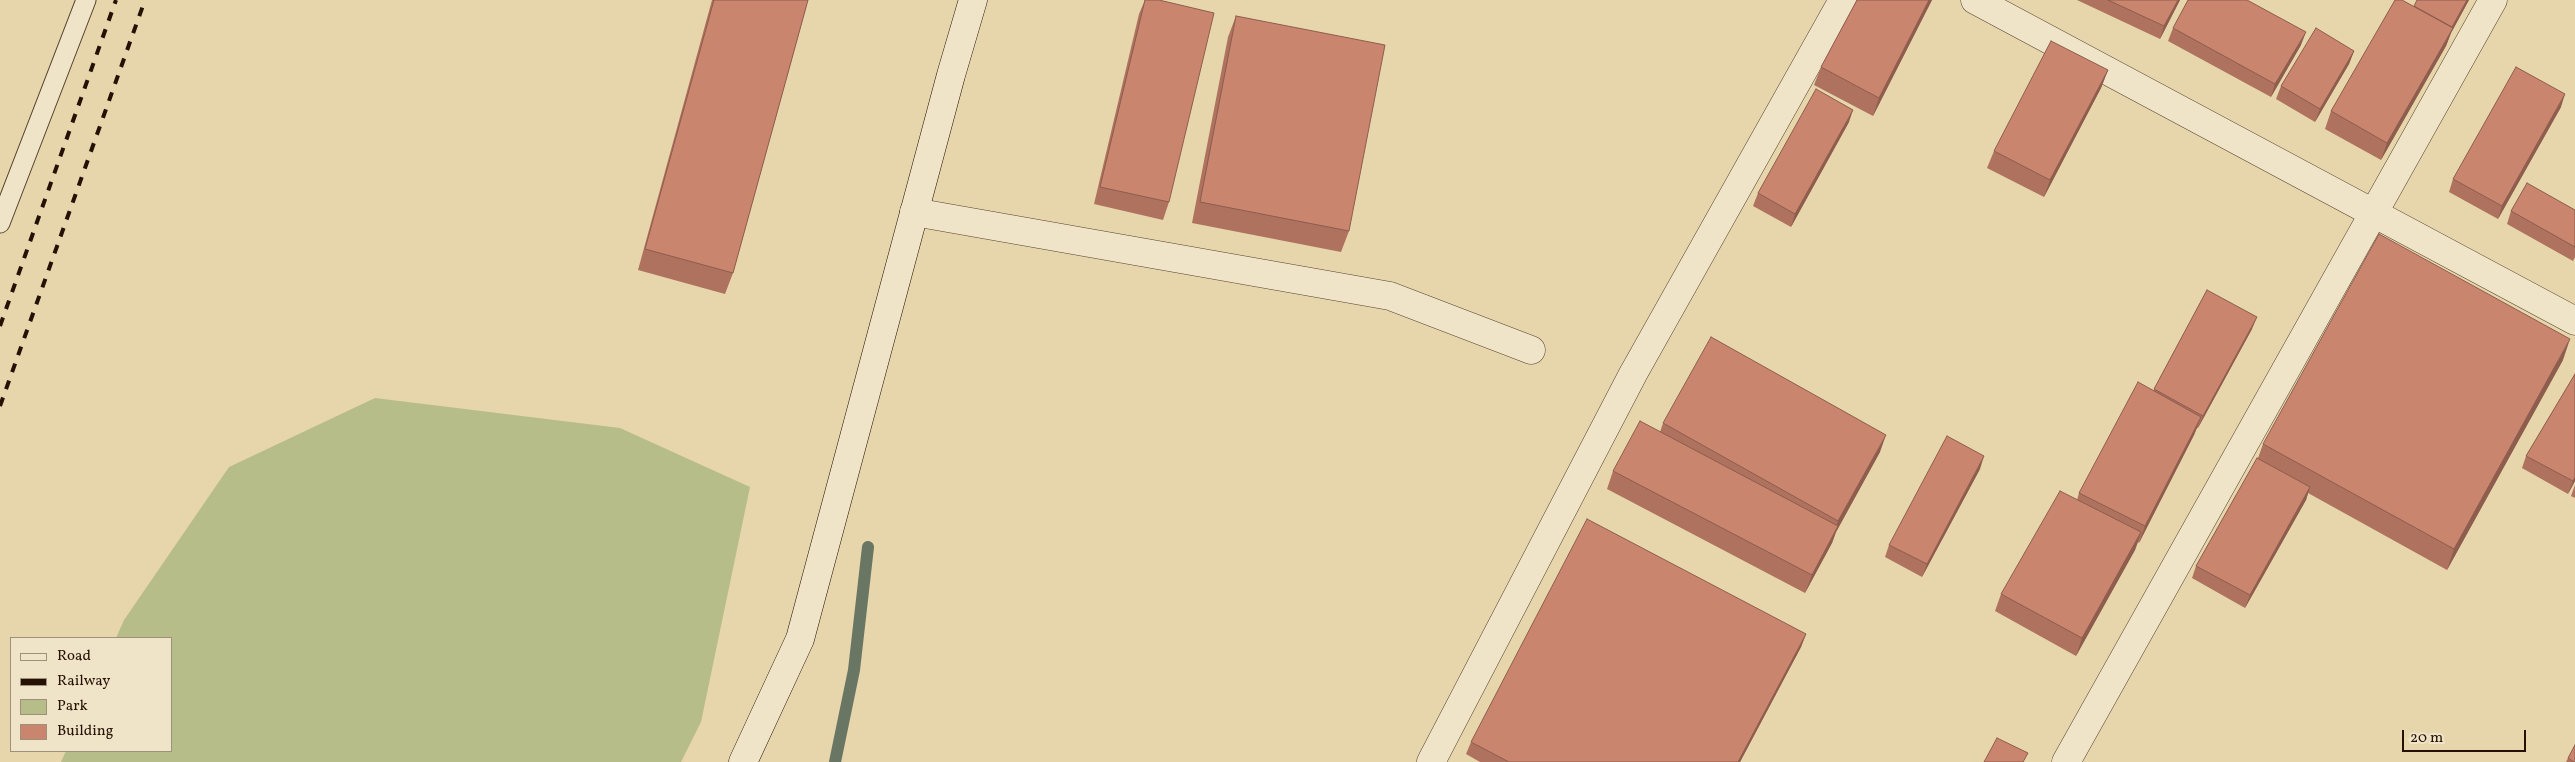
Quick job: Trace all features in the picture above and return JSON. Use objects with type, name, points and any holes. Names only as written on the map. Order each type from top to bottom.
[{"type":"street","points":[[744,762],[800,639],[914,212],[973,0]]},
{"type":"street","points":[[1431,762],[1633,374],[1843,0]]},
{"type":"street","points":[[1975,0],[2575,321]]},
{"type":"street","points":[[2066,762],[2375,214],[2493,0]]},
{"type":"street","points":[[914,212],[1390,296],[1531,350]]},
{"type":"lane","points":[[0,223],[86,0]]},
{"type":"green space","points":[[375,398],[620,428],[750,487],[701,722],[681,762],[61,762],[66,752],[172,752],[172,637],[116,637],[124,620],[229,467]]},
{"type":"building","points":[[714,0],[808,0],[733,273],[645,249]]},
{"type":"building","points":[[1145,0],[1159,0],[1214,13],[1169,202],[1100,187]]},
{"type":"building","points":[[1857,0],[1929,0],[1879,98],[1821,67]]},
{"type":"building","points":[[2108,0],[2178,0],[2164,26]]},
{"type":"building","points":[[2188,0],[2247,0],[2306,32],[2275,84],[2173,28]]},
{"type":"building","points":[[2395,0],[2402,0],[2453,28],[2387,143],[2331,111]]},
{"type":"building","points":[[2417,0],[2467,0],[2452,27],[2414,6]]},
{"type":"building","points":[[1236,16],[1385,45],[1349,231],[1200,202]]},
{"type":"building","points":[[2316,28],[2354,51],[2320,109],[2281,86]]},
{"type":"building","points":[[2051,41],[2108,70],[2050,180],[1994,151]]},
{"type":"building","points":[[2516,67],[2565,94],[2502,206],[2453,179]]},
{"type":"building","points":[[1816,89],[1853,110],[1795,214],[1758,193]]},
{"type":"building","points":[[2527,183],[2575,210],[2575,247],[2511,211]]},
{"type":"building","points":[[2379,234],[2570,339],[2454,549],[2263,444]]},
{"type":"building","points":[[2207,290],[2257,317],[2203,416],[2154,389]]},
{"type":"building","points":[[1711,337],[1886,435],[1838,521],[1663,423]]},
{"type":"building","points":[[2575,374],[2575,477],[2573,481],[2526,456]]},
{"type":"building","points":[[2138,382],[2201,417],[2145,526],[2079,493]]},
{"type":"building","points":[[1640,421],[1838,526],[1812,575],[1613,471]]},
{"type":"building","points":[[1947,436],[1984,456],[1927,564],[1889,545]]},
{"type":"building","points":[[2257,458],[2310,487],[2250,595],[2196,566]]},
{"type":"building","points":[[2060,491],[2141,532],[2082,638],[2001,594]]},
{"type":"building","points":[[1587,519],[1806,634],[1738,762],[1509,762],[1471,742]]},
{"type":"building","points":[[1997,738],[2028,753],[2023,762],[1984,762]]},
{"type":"building","points":[[2575,745],[2575,762],[2574,762],[2568,758]]},
{"type":"waterway","points":[[835,762],[854,670],[868,547]]},
{"type":"railway","points":[[0,326],[116,0]]},
{"type":"railway","points":[[0,406],[145,0]]}]
